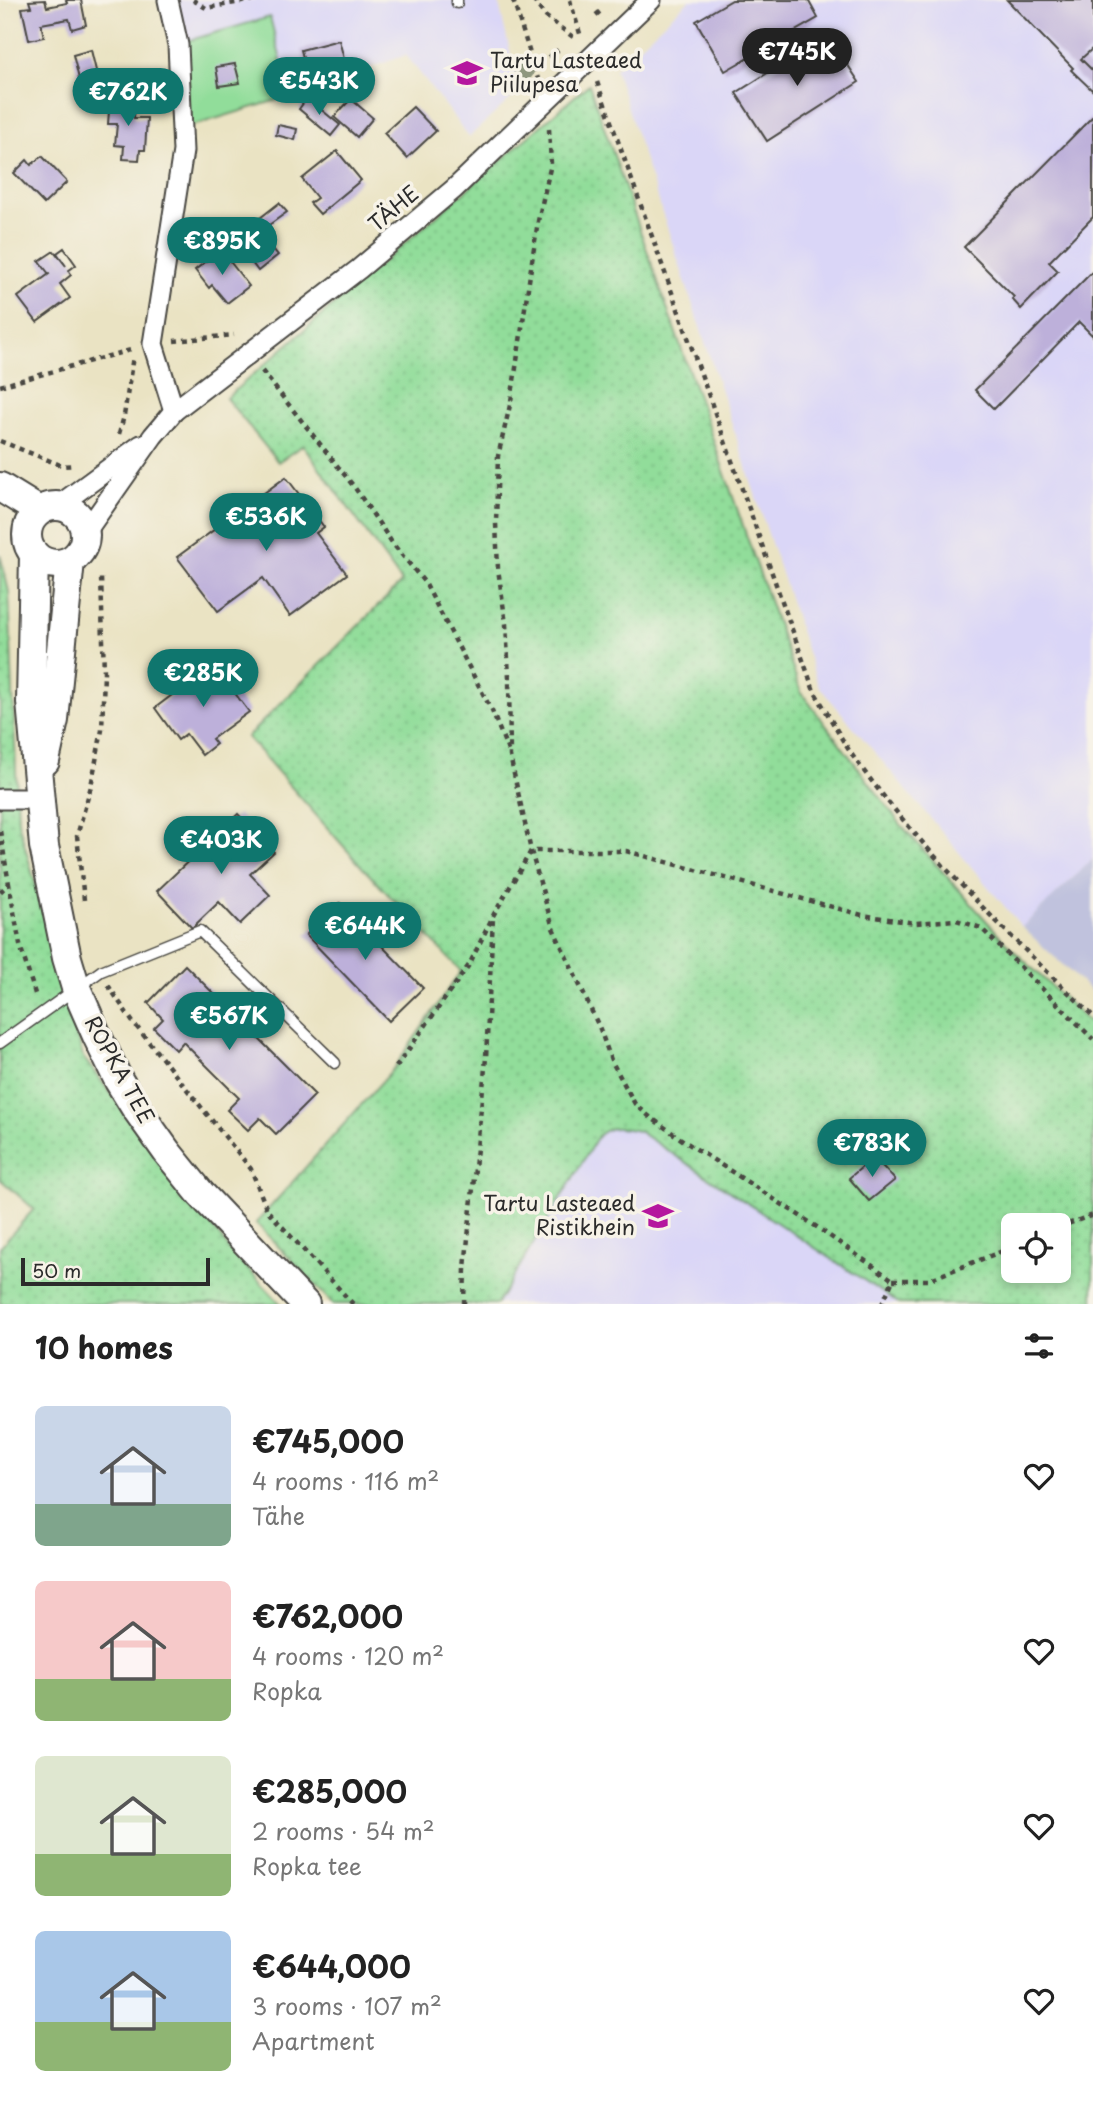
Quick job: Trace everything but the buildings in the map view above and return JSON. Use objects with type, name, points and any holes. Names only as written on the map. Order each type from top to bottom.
[{"type":"street","points":[[168,0],[178,45],[183,151],[144,346],[174,411]]},
{"type":"street","name":"TÄHE","points":[[85,533],[153,436],[174,411],[359,269],[454,189],[651,0]]},
{"type":"street","name":"TÄHE","points":[[40,526],[153,436]]},
{"type":"street","points":[[0,487],[40,526],[42,561],[51,564],[70,561],[82,549],[85,533],[83,524],[73,512],[40,526]]},
{"type":"street","points":[[0,500],[40,526]]},
{"type":"street","name":"ROPKA TEE","points":[[40,526],[31,702],[44,846],[67,958],[76,988],[119,1080],[159,1140],[201,1194],[305,1304]]},
{"type":"street","name":"ROPKA TEE","points":[[40,791],[54,720],[70,561]]},
{"type":"street","points":[[0,799],[40,791]]},
{"type":"lane","points":[[0,1043],[101,971],[200,931],[335,1063]]},
{"type":"path","points":[[193,0],[206,8],[253,0]]},
{"type":"path","points":[[510,756],[506,637],[498,569],[498,456],[512,401],[538,221],[551,164],[545,102],[513,0]]},
{"type":"path","points":[[533,0],[545,16],[573,37]]},
{"type":"path","points":[[570,0],[579,32]]},
{"type":"path","points":[[596,15],[603,9]]},
{"type":"path","points":[[549,57],[558,50]]},
{"type":"path","points":[[589,60],[814,691],[853,757],[898,814],[994,922],[1093,1016]]},
{"type":"path","points":[[0,386],[144,346],[234,335]]},
{"type":"path","points":[[109,441],[118,434],[144,346]]},
{"type":"path","points":[[262,371],[355,488],[393,544],[425,583],[492,710],[510,756],[531,851],[553,928],[600,1029],[611,1060],[635,1104],[684,1142],[811,1223],[892,1280],[928,1280],[1001,1252]]},
{"type":"path","points":[[0,441],[63,466],[79,464]]},
{"type":"path","points":[[0,831],[20,945],[43,1014]]},
{"type":"path","points":[[396,1067],[469,965],[494,914],[531,851]]},
{"type":"path","points":[[531,851],[626,851],[862,915],[915,923],[956,920],[981,928],[1093,1039]]},
{"type":"path","points":[[0,892],[9,884]]},
{"type":"path","points":[[464,1304],[465,1268],[486,1058],[494,914]]},
{"type":"path","points":[[1071,1223],[1093,1215]]},
{"type":"path","points":[[882,1304],[892,1280]]},
{"type":"shaded area","name":"Tartu Lasteaed Piilupesa","points":[[175,0],[498,0],[519,91],[469,137],[406,55],[290,96],[270,18],[183,42]]},
{"type":"shaded area","points":[[689,0],[1093,0],[1093,859],[1022,927],[818,685],[615,69]]},
{"type":"shaded area","points":[[1093,859],[1093,993],[1022,927]]},
{"type":"shaded area","name":"Tartu Lasteaed Ristikhein","points":[[618,1127],[638,1131],[900,1304],[497,1304],[598,1136],[605,1129]]},
{"type":"green space","points":[[270,17],[290,96],[189,127],[183,42]]},
{"type":"green space","points":[[589,84],[801,692],[902,826],[1009,946],[1093,1026],[1093,1304],[900,1304],[638,1131],[617,1128],[598,1136],[497,1304],[333,1304],[256,1223],[394,1068],[461,971],[362,867],[247,737],[402,582],[303,445],[278,462],[226,398]]},
{"type":"green space","points":[[0,554],[9,592],[18,821],[83,1057],[231,1251],[281,1304],[0,1304],[0,1247],[34,1209],[0,1179]]},
{"type":"place","name":"Tartu Lasteaed Piilupesa","points":[[467,73]]},
{"type":"place","name":"Tartu Lasteaed Ristikhein","points":[[658,1216]]}]
